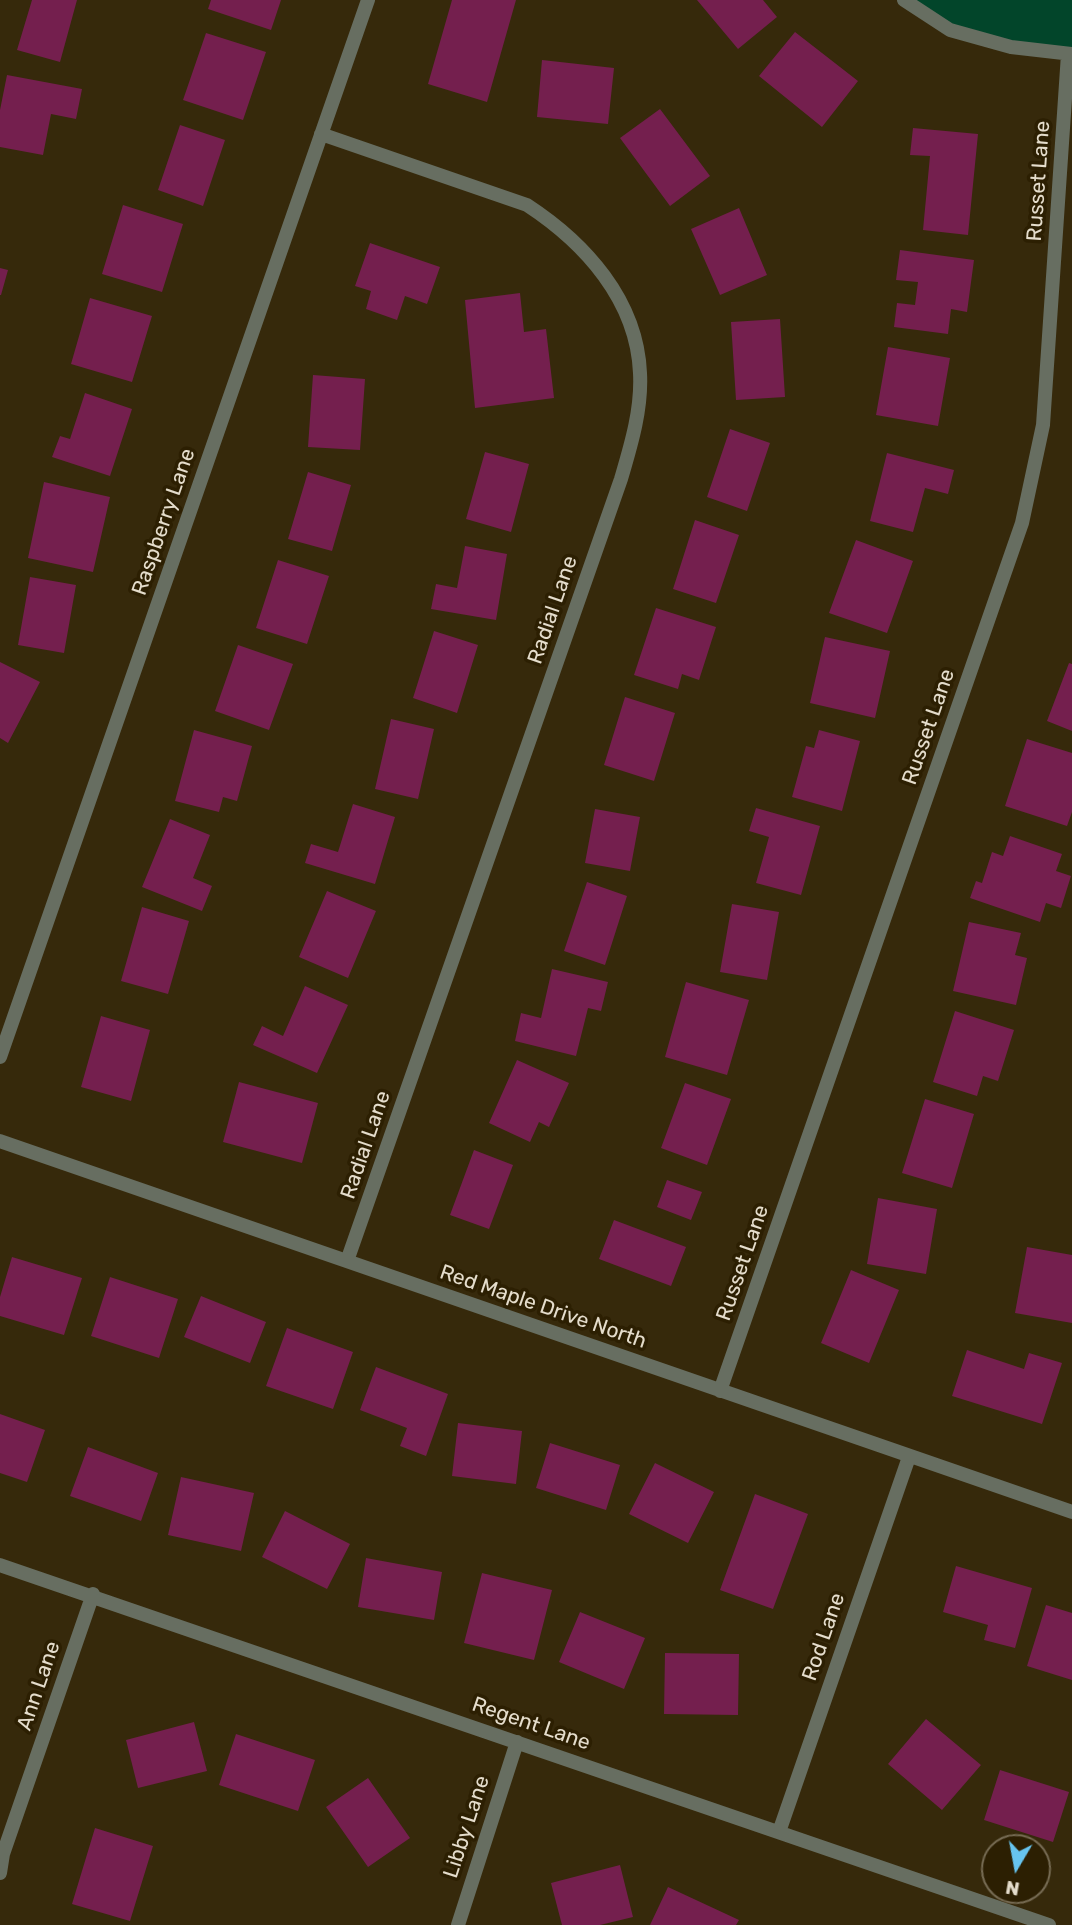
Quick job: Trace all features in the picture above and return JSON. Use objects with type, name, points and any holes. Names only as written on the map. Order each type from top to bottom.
[{"type":"street","name":"Raspberry Lane","points":[[0,1057],[368,0]]},
{"type":"street","points":[[904,0],[950,30],[1011,47],[1070,54]]},
{"type":"street","name":"Russet Lane","points":[[720,1391],[1022,523],[1044,413],[1070,54]]},
{"type":"street","name":"Radial Lane","points":[[321,134],[527,205],[554,223],[592,259],[615,292],[633,334],[640,373],[635,430],[621,479],[347,1261]]},
{"type":"street","name":"Red Maple Drive North","points":[[0,1140],[1072,1512]]},
{"type":"street","name":"Rod Lane","points":[[779,1832],[909,1457]]},
{"type":"street","name":"Regent Lane","points":[[0,1564],[1049,1925]]},
{"type":"street","name":"Ann Lane","points":[[0,1873],[4,1854],[93,1594]]},
{"type":"street","name":"Libby Lane","points":[[458,1925],[517,1742]]},
{"type":"green space","points":[[915,0],[1072,0],[1072,50],[1009,47],[954,26]]},
{"type":"building","points":[[32,0],[77,0],[60,62],[17,50]]},
{"type":"building","points":[[211,0],[281,0],[271,30],[208,9]]},
{"type":"building","points":[[452,0],[516,0],[487,102],[428,84]]},
{"type":"building","points":[[697,0],[763,0],[777,17],[738,49]]},
{"type":"building","points":[[795,32],[858,81],[822,127],[759,76]]},
{"type":"building","points":[[206,33],[266,52],[243,120],[183,100]]},
{"type":"building","points":[[542,60],[614,68],[608,124],[537,117]]},
{"type":"building","points":[[7,75],[82,89],[76,119],[51,114],[43,155],[0,147],[0,110]]},
{"type":"building","points":[[660,109],[710,176],[670,206],[620,138]]},
{"type":"building","points":[[180,125],[225,140],[203,206],[158,190]]},
{"type":"building","points":[[913,128],[978,134],[968,235],[923,230],[930,156],[910,155]]},
{"type":"building","points":[[123,205],[183,224],[162,292],[102,274]]},
{"type":"building","points":[[739,208],[767,275],[720,295],[691,229]]},
{"type":"building","points":[[370,243],[440,267],[427,304],[405,296],[397,320],[366,309],[371,291],[355,286]]},
{"type":"building","points":[[900,250],[974,260],[967,312],[951,309],[948,334],[894,327],[897,303],[915,305],[918,282],[896,280]]},
{"type":"building","points":[[0,268],[8,270],[1,295],[0,295]]},
{"type":"building","points":[[520,293],[524,332],[546,329],[554,398],[475,408],[465,300]]},
{"type":"building","points":[[90,298],[152,316],[132,382],[71,364]]},
{"type":"building","points":[[780,319],[785,397],[736,400],[731,322]]},
{"type":"building","points":[[888,347],[950,358],[938,426],[876,415]]},
{"type":"building","points":[[313,375],[365,379],[360,450],[308,447]]},
{"type":"building","points":[[85,393],[132,409],[110,476],[52,457],[60,436],[70,439]]},
{"type":"building","points":[[730,429],[770,443],[747,511],[707,497]]},
{"type":"building","points":[[485,452],[529,464],[511,532],[466,519]]},
{"type":"building","points":[[887,453],[954,470],[948,494],[925,488],[913,532],[870,521]]},
{"type":"building","points":[[308,472],[351,485],[332,551],[288,539]]},
{"type":"building","points":[[44,482],[110,497],[93,572],[28,558]]},
{"type":"building","points":[[695,520],[739,535],[716,603],[673,589]]},
{"type":"building","points":[[856,540],[913,561],[887,633],[829,613]]},
{"type":"building","points":[[465,546],[507,554],[496,620],[431,609],[436,584],[457,588]]},
{"type":"building","points":[[278,560],[329,576],[307,644],[256,628]]},
{"type":"building","points":[[30,577],[76,585],[64,653],[18,645]]},
{"type":"building","points":[[656,608],[716,627],[699,680],[682,674],[678,689],[634,675]]},
{"type":"building","points":[[434,631],[478,645],[457,713],[413,698]]},
{"type":"building","points":[[825,637],[890,651],[875,718],[810,703]]},
{"type":"building","points":[[238,645],[293,664],[269,730],[215,711]]},
{"type":"building","points":[[0,662],[40,682],[8,743],[0,738]]},
{"type":"building","points":[[1069,663],[1072,664],[1072,731],[1047,721]]},
{"type":"building","points":[[625,697],[675,713],[654,781],[604,765]]},
{"type":"building","points":[[391,719],[434,729],[418,799],[375,789]]},
{"type":"building","points":[[194,730],[252,746],[237,801],[223,797],[219,812],[175,801]]},
{"type":"building","points":[[819,730],[860,741],[842,811],[792,797],[806,746],[814,748]]},
{"type":"building","points":[[1027,739],[1072,753],[1072,812],[1067,826],[1005,806]]},
{"type":"building","points":[[353,804],[395,817],[375,884],[305,863],[311,844],[338,852]]},
{"type":"building","points":[[756,808],[820,826],[801,895],[756,883],[769,837],[749,831]]},
{"type":"building","points":[[595,809],[640,817],[630,871],[585,863]]},
{"type":"building","points":[[170,819],[210,835],[193,878],[212,886],[202,911],[142,887]]},
{"type":"building","points":[[1010,836],[1062,854],[1056,871],[1071,876],[1061,908],[1046,903],[1040,922],[970,898],[976,881],[982,883],[992,852],[1003,856]]},
{"type":"building","points":[[587,882],[627,896],[605,965],[564,951]]},
{"type":"building","points":[[327,891],[376,911],[348,978],[299,957]]},
{"type":"building","points":[[732,904],[779,912],[767,980],[720,972]]},
{"type":"building","points":[[142,907],[189,921],[168,994],[121,981]]},
{"type":"building","points":[[969,922],[1021,933],[1015,955],[1027,958],[1016,1005],[953,991]]},
{"type":"building","points":[[552,969],[608,982],[601,1011],[588,1008],[576,1056],[515,1041],[521,1013],[541,1018]]},
{"type":"building","points":[[686,982],[749,1000],[727,1075],[665,1057]]},
{"type":"building","points":[[305,986],[348,1005],[317,1073],[253,1045],[262,1026],[283,1036]]},
{"type":"building","points":[[955,1011],[1014,1030],[998,1081],[983,1076],[977,1096],[933,1082]]},
{"type":"building","points":[[101,1016],[150,1030],[131,1101],[81,1087]]},
{"type":"building","points":[[517,1060],[569,1083],[549,1127],[539,1122],[530,1142],[489,1123]]},
{"type":"building","points":[[239,1082],[318,1103],[302,1163],[223,1142]]},
{"type":"building","points":[[685,1083],[731,1099],[707,1165],[661,1148]]},
{"type":"building","points":[[925,1099],[974,1114],[952,1188],[902,1173]]},
{"type":"building","points":[[474,1150],[513,1165],[489,1229],[450,1215]]},
{"type":"building","points":[[667,1180],[702,1192],[691,1220],[657,1207]]},
{"type":"building","points":[[878,1198],[937,1209],[926,1274],[867,1264]]},
{"type":"building","points":[[614,1220],[686,1247],[671,1286],[599,1259]]},
{"type":"building","points":[[1027,1247],[1072,1255],[1072,1323],[1015,1313]]},
{"type":"building","points":[[12,1257],[82,1278],[64,1335],[0,1316],[0,1297]]},
{"type":"building","points":[[851,1270],[899,1290],[869,1363],[821,1343]]},
{"type":"building","points":[[110,1277],[178,1299],[159,1358],[91,1336]]},
{"type":"building","points":[[201,1296],[266,1322],[250,1363],[184,1337]]},
{"type":"building","points":[[287,1328],[353,1352],[333,1409],[266,1386]]},
{"type":"building","points":[[967,1350],[1024,1369],[1029,1353],[1062,1363],[1042,1424],[952,1396]]},
{"type":"building","points":[[376,1367],[448,1394],[426,1456],[400,1446],[407,1428],[360,1410]]},
{"type":"building","points":[[0,1414],[45,1430],[27,1482],[0,1473]]},
{"type":"building","points":[[458,1423],[522,1431],[516,1484],[452,1476]]},
{"type":"building","points":[[550,1443],[620,1465],[606,1510],[536,1488]]},
{"type":"building","points":[[88,1447],[158,1473],[141,1521],[70,1496]]},
{"type":"building","points":[[655,1463],[714,1492],[688,1543],[629,1514]]},
{"type":"building","points":[[181,1477],[254,1493],[241,1551],[168,1535]]},
{"type":"building","points":[[755,1494],[808,1514],[773,1609],[720,1590]]},
{"type":"building","points":[[285,1511],[350,1544],[327,1589],[262,1557]]},
{"type":"building","points":[[366,1558],[442,1572],[434,1620],[358,1607]]},
{"type":"building","points":[[956,1566],[1032,1588],[1015,1648],[984,1640],[988,1625],[943,1612]]},
{"type":"building","points":[[482,1573],[552,1590],[534,1660],[464,1643]]},
{"type":"building","points":[[1046,1605],[1072,1613],[1072,1680],[1027,1666]]},
{"type":"building","points":[[580,1612],[645,1638],[624,1689],[559,1662]]},
{"type":"building","points":[[665,1653],[739,1654],[738,1715],[664,1714]]},
{"type":"building","points":[[926,1719],[981,1765],[942,1810],[888,1764]]},
{"type":"building","points":[[194,1722],[207,1771],[138,1788],[126,1740]]},
{"type":"building","points":[[236,1734],[315,1760],[298,1811],[219,1785]]},
{"type":"building","points":[[1000,1770],[1069,1792],[1053,1842],[1051,1834],[1028,1834],[984,1820]]},
{"type":"building","points":[[368,1778],[410,1838],[368,1867],[326,1807]]},
{"type":"building","points":[[95,1828],[153,1846],[130,1921],[72,1904]]},
{"type":"building","points":[[620,1865],[633,1917],[600,1925],[562,1925],[551,1883]]},
{"type":"building","points":[[668,1887],[739,1920],[736,1925],[650,1925]]}]
